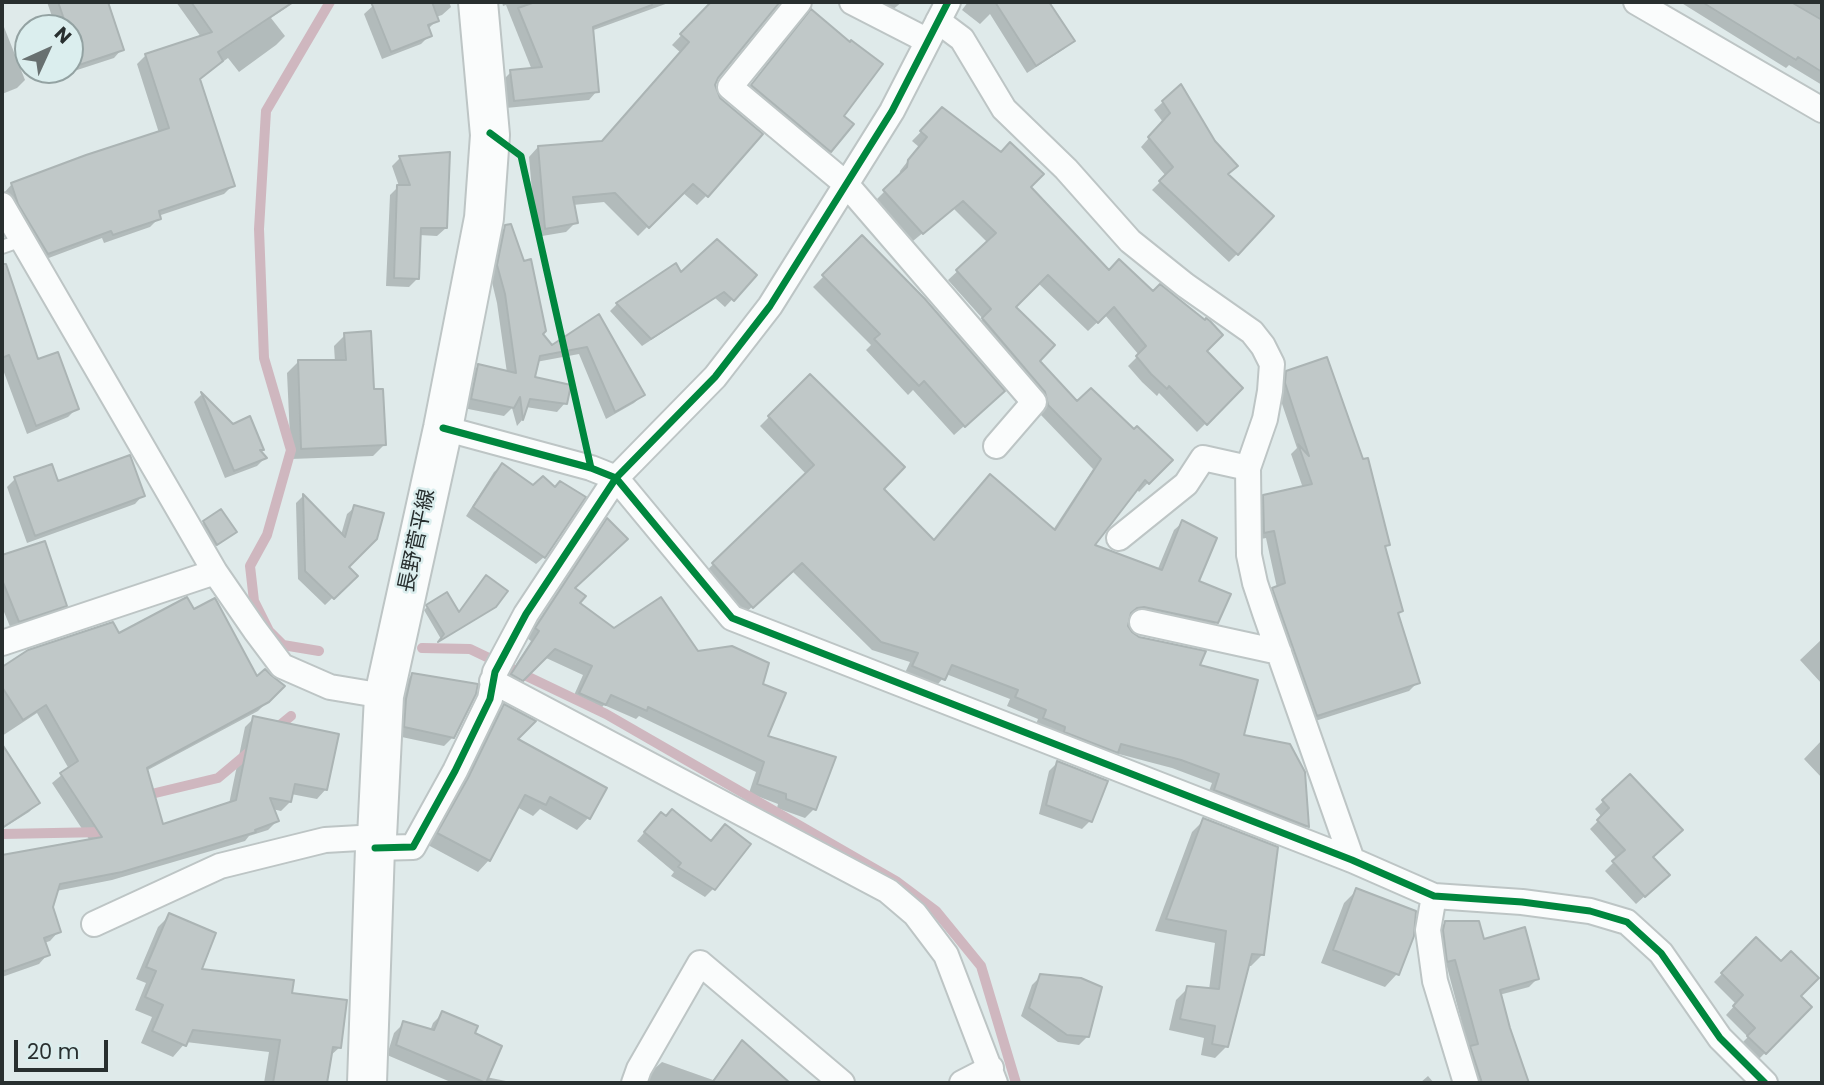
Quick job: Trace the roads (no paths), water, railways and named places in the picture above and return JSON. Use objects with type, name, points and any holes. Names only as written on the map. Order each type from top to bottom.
[{"type":"main road","name":"長野菅平線","points":[[367,1083],[384,696],[443,428],[484,218],[490,135],[478,2]]},
{"type":"street","points":[[799,2],[730,87],[846,184],[1034,402],[996,446]]},
{"type":"street","points":[[852,2],[938,21],[962,39],[1004,108],[1066,169],[1130,241],[1185,285],[1252,332],[1263,345],[1272,364],[1265,419],[1248,468],[1250,555],[1255,583],[1352,860]]},
{"type":"street","points":[[1636,2],[1822,110]]},
{"type":"street","points":[[94,925],[220,866],[325,840],[413,847],[455,771],[490,699],[497,669],[526,614],[616,478],[715,377],[771,306],[892,111],[938,21]]},
{"type":"street","points":[[2,205],[12,243],[215,572],[282,666],[330,687],[384,696]]},
{"type":"street","points":[[443,428],[591,468],[616,478],[732,618],[1352,860],[1434,896],[1522,902],[1590,911],[1627,922],[1661,953],[1720,1038],[1765,1083]]},
{"type":"street","points":[[1119,538],[1186,484],[1203,458],[1248,468]]},
{"type":"street","points":[[2,643],[215,572]]},
{"type":"street","points":[[1142,622],[1279,652]]},
{"type":"street","points":[[497,669],[888,891],[915,914],[946,956],[993,1075],[962,1083]]},
{"type":"street","points":[[1434,896],[1428,930],[1435,981],[1466,1083]]},
{"type":"street","points":[[634,1083],[639,1069],[699,963],[842,1083]]},
{"type":"waterway","points":[[319,651],[283,645],[269,631],[254,601],[250,566],[267,535],[291,450],[264,358],[259,229],[266,111],[330,2]]},
{"type":"waterway","points":[[422,648],[470,649],[606,714],[896,881],[936,911],[981,966],[1016,1083]]},
{"type":"waterway","points":[[274,730],[291,716]]},
{"type":"waterway","points":[[143,796],[218,778],[255,747]]},
{"type":"waterway","points":[[2,834],[105,832],[108,828]]}]
